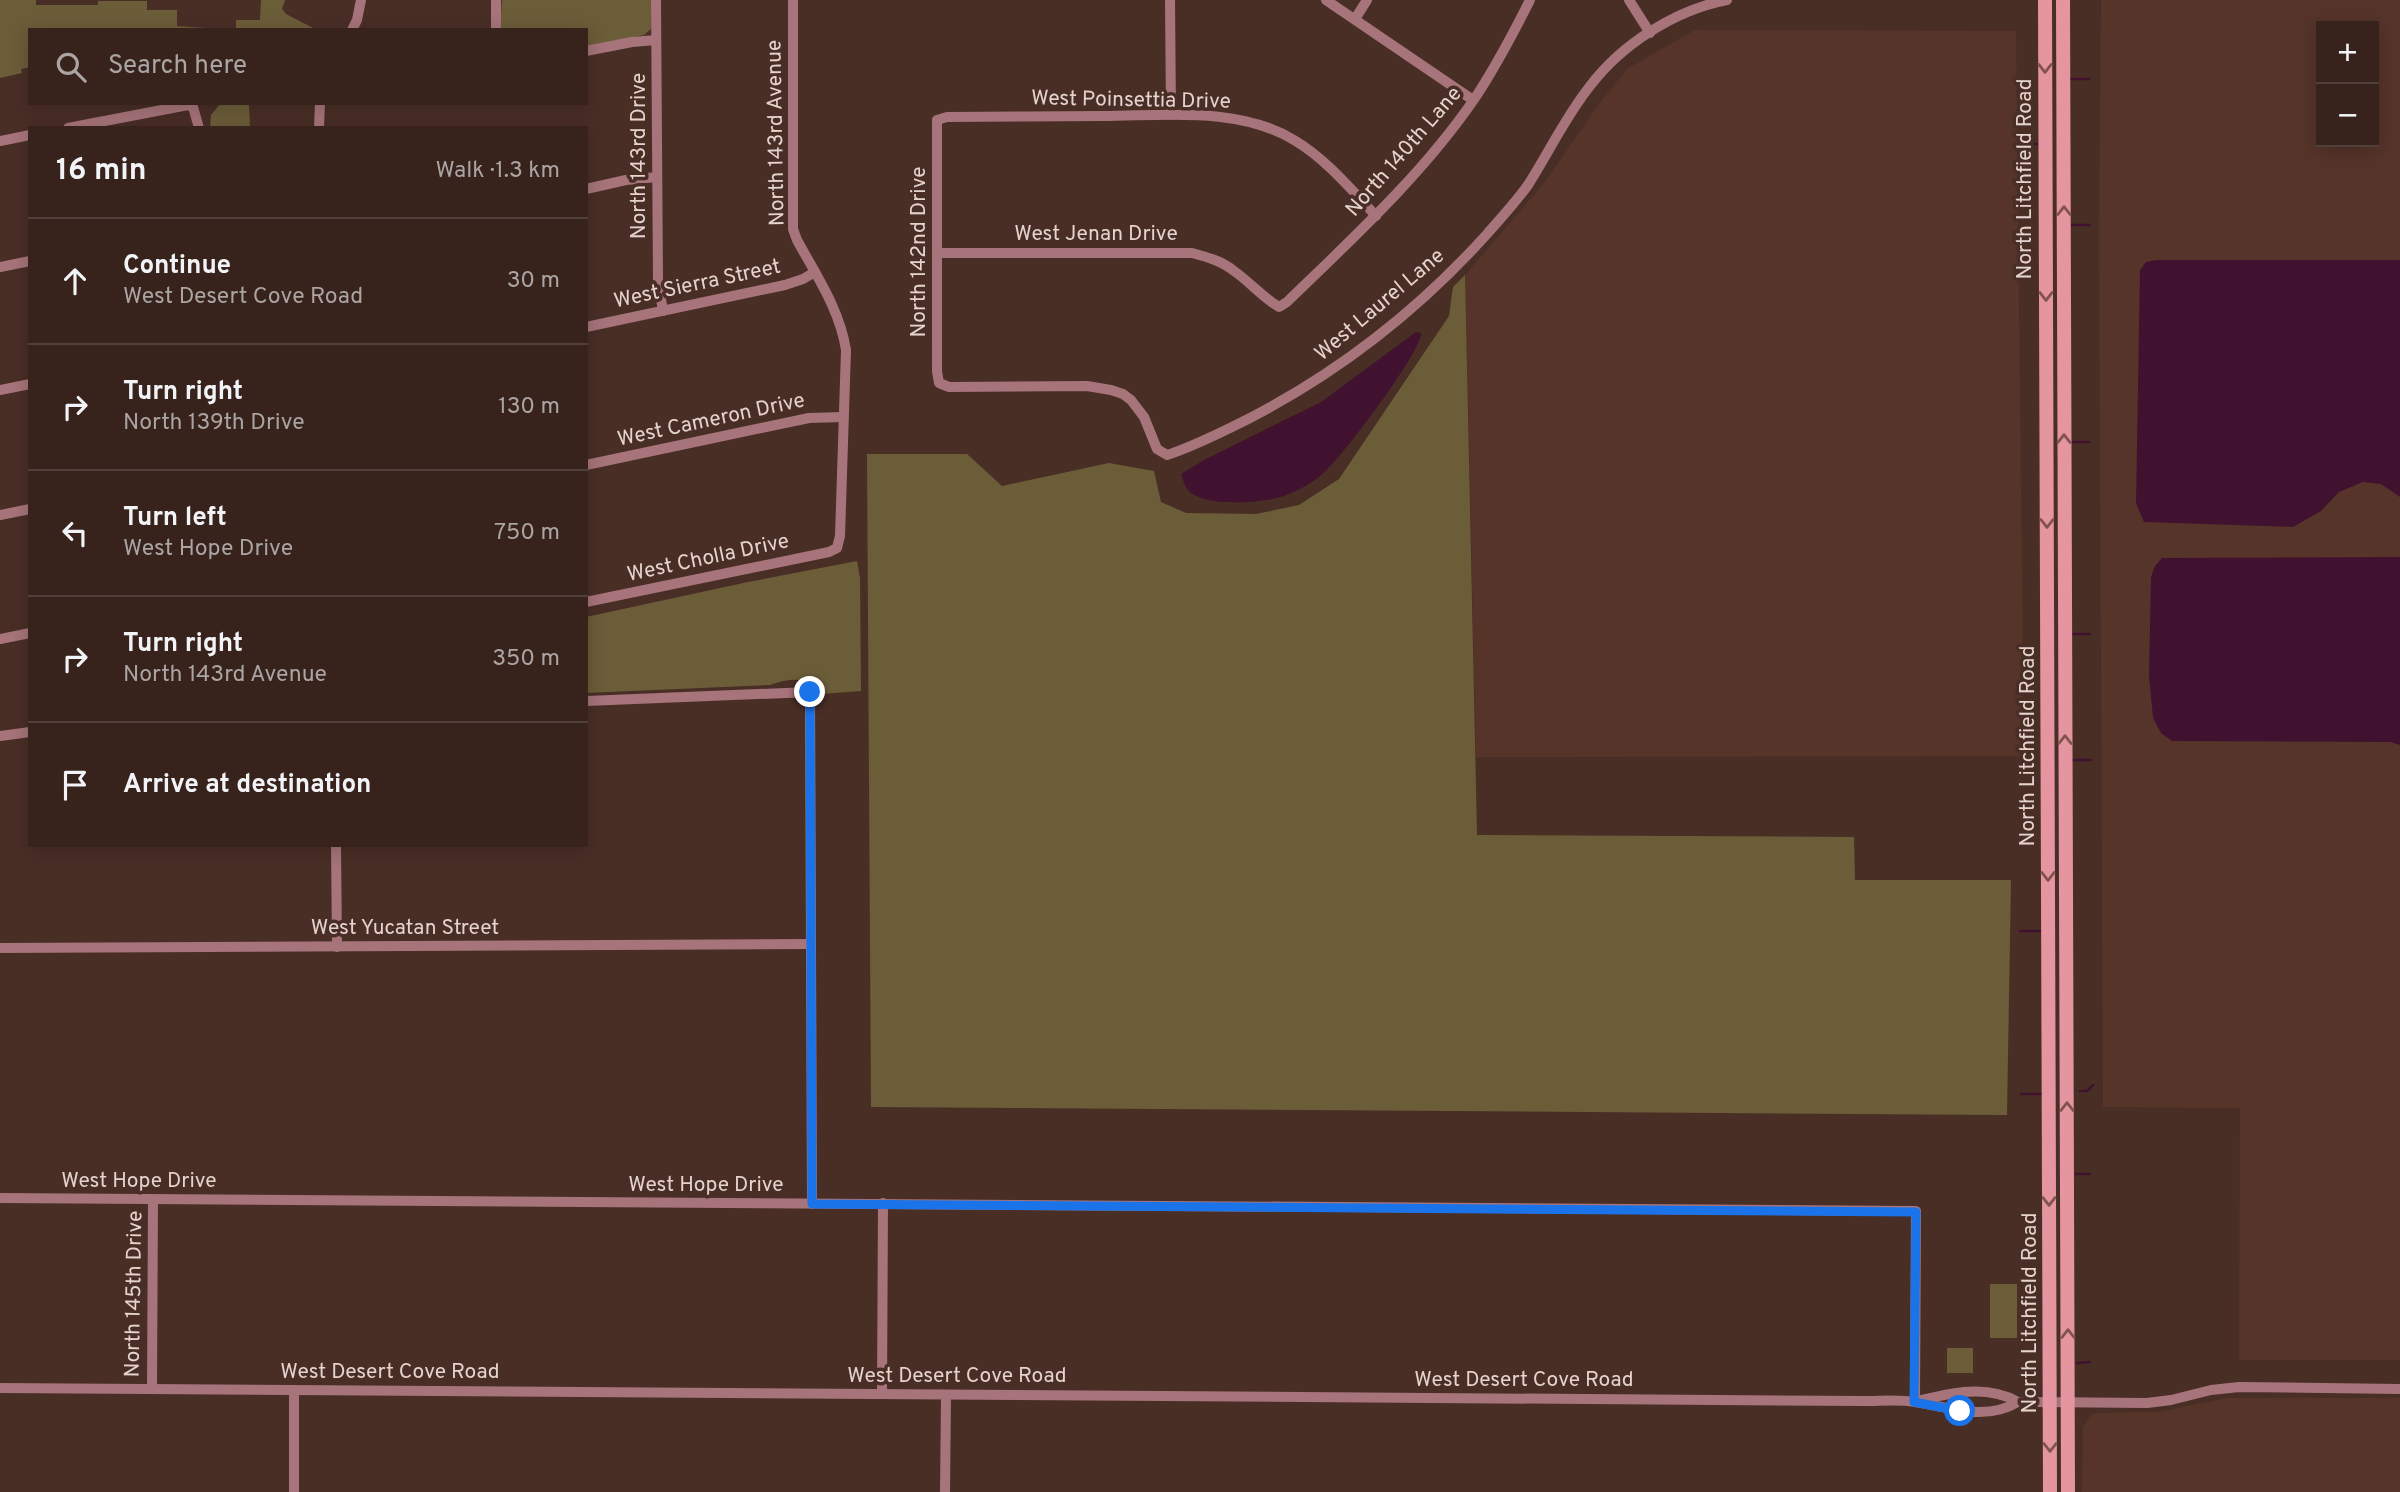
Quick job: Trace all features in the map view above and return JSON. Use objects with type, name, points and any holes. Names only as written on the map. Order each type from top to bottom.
[{"type":"main road","name":"North Litchfield Road","points":[[2045,0],[2050,1492]]},
{"type":"main road","name":"North Litchfield Road","points":[[2063,0],[2068,1492]]},
{"type":"main road","points":[[2048,808],[2066,808]]},
{"type":"main road","points":[[2048,952],[2055,968],[2057,1062],[2067,1078]]},
{"type":"street","points":[[353,28],[361,0]]},
{"type":"street","points":[[496,0],[496,28]]},
{"type":"street","name":"North 143rd Drive","points":[[656,0],[658,281],[663,311]]},
{"type":"street","name":"North 143rd Avenue","points":[[793,0],[793,229],[836,313],[844,337],[846,365],[840,536],[837,548]]},
{"type":"street","points":[[1170,0],[1171,116]]},
{"type":"street","points":[[1326,0],[1474,100]]},
{"type":"street","points":[[1355,19],[1367,0]]},
{"type":"street","name":"North 140th Lane","points":[[1279,307],[1376,216],[1419,169],[1474,100],[1530,0]]},
{"type":"street","points":[[1629,0],[1650,33]]},
{"type":"street","name":"West Laurel Lane","points":[[939,383],[949,387],[1087,386],[1111,390],[1131,400],[1144,417],[1157,449],[1167,455],[1244,421],[1290,396],[1358,352],[1464,259],[1526,187],[1589,86],[1609,64],[1668,21],[1727,0]]},
{"type":"street","points":[[588,51],[656,40]]},
{"type":"street","points":[[78,126],[181,105],[193,107],[198,126]]},
{"type":"street","points":[[318,126],[320,105]]},
{"type":"street","name":"West Poinsettia Drive","points":[[937,120],[947,117],[1171,116],[1237,119],[1273,129],[1294,139],[1325,163],[1376,216]]},
{"type":"street","name":"North 142nd Drive","points":[[937,120],[939,383]]},
{"type":"street","points":[[0,141],[28,135]]},
{"type":"street","points":[[588,188],[657,177]]},
{"type":"street","name":"West Jenan Drive","points":[[937,253],[1192,253],[1228,267],[1266,300],[1279,307]]},
{"type":"street","points":[[0,267],[28,261]]},
{"type":"street","name":"West Sierra Street","points":[[588,327],[785,285],[815,272]]},
{"type":"street","points":[[0,390],[28,384]]},
{"type":"street","name":"West Cameron Drive","points":[[588,465],[809,418],[843,417]]},
{"type":"street","points":[[0,515],[28,509]]},
{"type":"street","name":"West Cholla Drive","points":[[588,602],[829,552],[837,548]]},
{"type":"street","points":[[0,639],[28,633]]},
{"type":"street","points":[[588,701],[810,692],[812,1204]]},
{"type":"street","points":[[0,736],[28,732]]},
{"type":"street","points":[[336,847],[337,947]]},
{"type":"street","name":"West Yucatan Street","points":[[0,948],[811,943]]},
{"type":"street","name":"West Hope Drive","points":[[0,1198],[1916,1212],[1914,1402]]},
{"type":"street","name":"North 145th Drive","points":[[152,1389],[153,1199]]},
{"type":"street","points":[[882,1394],[883,1203]]},
{"type":"street","name":"West Desert Cove Road","points":[[0,1388],[1914,1402],[1980,1412],[2004,1410],[2018,1402],[2155,1402],[2229,1387],[2400,1389]]},
{"type":"street","points":[[293,1492],[294,1390]]},
{"type":"street","name":"West Desert Cove Road","points":[[1914,1402],[1961,1392],[1992,1392],[2007,1395],[2018,1402]]},
{"type":"street","points":[[945,1492],[946,1395]]},
{"type":"shaded area","points":[[0,0],[36,0],[36,5],[98,5],[98,1],[147,1],[147,10],[177,10],[177,26],[206,28],[28,28],[28,67],[21,69],[22,73],[0,78]]},
{"type":"shaded area","points":[[261,0],[285,0],[282,9],[286,14],[313,28],[236,28],[236,20],[260,20]]},
{"type":"shaded area","points":[[502,0],[651,0],[651,29],[644,35],[588,47],[588,28],[500,28]]},
{"type":"shaded area","points":[[2101,0],[2400,0],[2400,1360],[2239,1360],[2240,1108],[2103,1107],[2099,238]]},
{"type":"shaded area","points":[[1695,30],[2016,31],[2024,756],[1476,757],[1465,275],[1544,183],[1627,69]]},
{"type":"shaded area","points":[[219,105],[249,105],[250,126],[210,126],[211,115]]},
{"type":"shaded area","points":[[2400,260],[2400,497],[2381,484],[2363,482],[2339,492],[2321,511],[2293,527],[2144,522],[2136,503],[2140,270],[2146,262]]},
{"type":"shaded area","points":[[1465,275],[1477,835],[1854,837],[1855,880],[2011,880],[2007,1115],[871,1107],[867,454],[967,454],[1002,486],[1109,463],[1154,471],[1161,502],[1186,513],[1256,514],[1299,505],[1339,479],[1449,316],[1453,287]]},
{"type":"shaded area","points":[[1416,332],[1421,333],[1418,344],[1378,407],[1329,468],[1301,489],[1281,497],[1231,502],[1205,499],[1187,489],[1181,474],[1321,402]]},
{"type":"shaded area","points":[[2400,557],[2400,745],[2390,742],[2172,741],[2161,733],[2153,718],[2149,676],[2151,577],[2162,558]]},
{"type":"shaded area","points":[[857,561],[860,578],[861,691],[821,694],[816,683],[793,680],[770,685],[588,693],[588,617]]},
{"type":"shaded area","points":[[1990,1284],[2017,1284],[2017,1338],[1990,1338]]},
{"type":"shaded area","points":[[1947,1348],[1973,1348],[1973,1373],[1947,1373]]},
{"type":"shaded area","points":[[2228,1398],[2400,1398],[2400,1492],[2082,1492],[2083,1427],[2090,1416],[2095,1413],[2158,1412]]},
{"type":"waterway","points":[[2071,79],[2089,79]]},
{"type":"waterway","points":[[2018,144],[2037,144]]},
{"type":"waterway","points":[[2072,225],[2090,225]]},
{"type":"waterway","points":[[2073,442],[2089,442]]},
{"type":"waterway","points":[[2073,634],[2090,634]]},
{"type":"waterway","points":[[2073,760],[2091,760]]},
{"type":"waterway","points":[[2020,931],[2040,931]]},
{"type":"waterway","points":[[2080,1091],[2087,1091],[2093,1085]]},
{"type":"waterway","points":[[2021,1094],[2041,1094]]},
{"type":"waterway","points":[[2076,1174],[2090,1174]]},
{"type":"waterway","points":[[2077,1363],[2090,1362]]},
{"type":"route","points":[[810,692],[812,1204],[1916,1212],[1914,1402],[1960,1411]]}]
